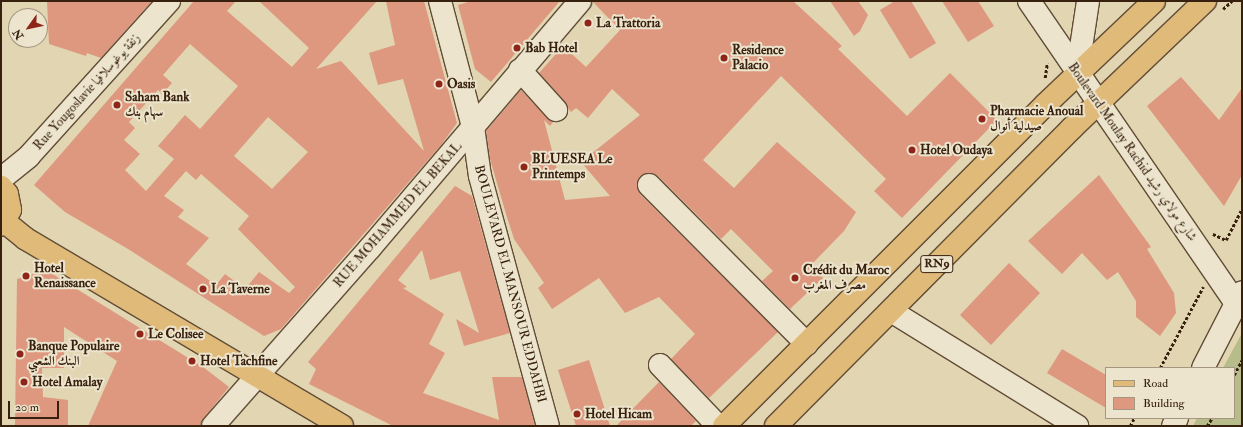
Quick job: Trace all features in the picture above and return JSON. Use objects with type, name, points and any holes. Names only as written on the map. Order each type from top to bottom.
[{"type":"main road","name":"RN9","points":[[724,426],[1077,74],[1154,1]]},
{"type":"main road","name":"RN9","points":[[776,426],[1098,102],[1213,6]]},
{"type":"main road","points":[[1,187],[10,202],[10,210],[3,223],[26,239],[259,375],[342,426]]},
{"type":"street","name":"Rue Yougoslavie زنقة يوغوسلافيا","points":[[1,179],[29,156],[169,1]]},
{"type":"street","name":"BOULEVARD EL MANSOUR EDDAHBI","points":[[440,1],[473,127],[480,176],[548,426]]},
{"type":"street","name":"RUE MOHAMMED EL BEKAL","points":[[213,426],[259,375],[580,1]]},
{"type":"street","name":"Boulevard Moulay Rachid شارع مولاي رشيد","points":[[1029,1],[1077,74],[1239,298]]},
{"type":"street","points":[[1077,74],[1088,1]]},
{"type":"street","points":[[520,70],[556,110]]},
{"type":"street","points":[[649,185],[807,344]]},
{"type":"street","points":[[1203,367],[1239,298]]},
{"type":"street","points":[[891,311],[1077,426]]},
{"type":"street","points":[[660,365],[718,426]]},
{"type":"path","points":[[1213,6],[1232,1]]},
{"type":"path","points":[[1208,229],[1217,237],[1226,240],[1242,209]]},
{"type":"path","points":[[1161,367],[1206,280]]},
{"type":"path","points":[[1235,373],[1242,360]]},
{"type":"green space","points":[[1242,333],[1242,426],[1193,426],[1196,419],[1235,419],[1235,367],[1224,367]]},
{"type":"building","points":[[47,1],[152,1],[101,58],[87,53],[86,56],[49,44]]},
{"type":"building","points":[[194,1],[236,1],[227,11],[292,67],[309,48],[259,1],[377,1],[316,69],[341,61],[424,151],[403,79],[378,85],[369,53],[395,45],[386,1],[424,1],[457,123],[441,145],[281,329],[264,336],[128,249],[65,212],[34,185]],"holes":[[[190,44],[238,86],[200,129],[185,115],[158,146],[174,159],[146,191],[125,170],[140,154],[124,140],[135,128],[129,122],[158,90],[162,94],[172,83],[163,75]],[[268,117],[308,152],[272,189],[234,156]],[[186,171],[196,180],[201,174],[249,216],[238,229],[295,287],[289,293],[259,272],[245,289],[225,274],[216,285],[186,264],[209,238],[178,217],[184,210],[164,196]]]},
{"type":"building","points":[[471,1],[560,1],[491,82],[475,69],[458,5]]},
{"type":"building","points":[[592,1],[793,1],[842,46],[838,49],[907,116],[950,73],[997,120],[902,218],[874,191],[886,179],[781,76],[703,160],[734,188],[777,142],[856,212],[844,231],[811,265],[823,278],[790,309],[762,281],[773,271],[731,229],[721,239],[658,176],[652,173],[640,176],[637,182],[640,194],[778,332],[709,398],[671,359],[695,334],[659,297],[625,313],[599,278],[552,309],[538,288],[544,283],[514,239],[506,214],[490,159],[486,131],[521,90],[547,118],[553,122],[550,126],[544,120],[565,200],[610,196],[581,162],[640,115],[612,89],[588,118],[576,108],[571,112],[539,73],[563,46],[586,67],[620,30]]},
{"type":"building","points":[[830,1],[858,1],[868,15],[860,31],[854,36]]},
{"type":"building","points":[[895,1],[911,1],[936,43],[910,59],[880,10]]},
{"type":"building","points":[[942,1],[978,1],[994,26],[968,42]]},
{"type":"building","points":[[1181,77],[1219,120],[1242,88],[1242,175],[1224,206],[1147,106]]},
{"type":"building","points":[[1099,175],[1151,247],[1147,249],[1174,293],[1176,313],[1160,336],[1136,317],[1136,301],[1118,272],[1107,280],[1082,253],[1062,274],[1028,241]]},
{"type":"building","points":[[455,186],[472,196],[510,333],[464,346],[456,319],[479,333],[460,271],[430,280],[422,250],[398,280],[407,287],[403,288],[444,314],[429,344],[445,353],[423,393],[499,420],[492,377],[522,377],[535,426],[393,426],[309,384],[316,369],[308,362]]},
{"type":"building","points":[[1009,263],[1040,293],[991,345],[960,315]]},
{"type":"building","points":[[46,270],[203,367],[229,387],[204,418],[201,426],[88,426],[117,361],[64,327],[64,368],[42,368],[43,397],[68,400],[68,426],[15,426],[17,279]]},
{"type":"building","points":[[1062,349],[1105,374],[1105,407],[1047,373]]},
{"type":"building","points":[[589,360],[610,426],[576,426],[558,370]]},
{"type":"building","points":[[659,382],[696,421],[691,426],[616,426]]},
{"type":"place","name":"La Trattoria","points":[[588,23]]},
{"type":"place","name":"Bab Hotel","points":[[517,48]]},
{"type":"place","name":"Residence Palacio","points":[[724,58]]},
{"type":"place","name":"Oasis","points":[[439,84]]},
{"type":"place","name":"Saham Bank سهام بنك","points":[[117,105]]},
{"type":"place","name":"Pharmacie Anoual صيدلية أنوال","points":[[982,119]]},
{"type":"place","name":"Hotel Oudaya","points":[[912,150]]},
{"type":"place","name":"BLUESEA Le Printemps","points":[[524,167]]},
{"type":"place","name":"Hotel Renaissance","points":[[26,276]]},
{"type":"place","name":"Crédit du Maroc مصرف المغرب","points":[[795,278]]},
{"type":"place","name":"La Taverne","points":[[203,289]]},
{"type":"place","name":"Le Colisee","points":[[140,334]]},
{"type":"place","name":"Banque Populaire البنك الشعبي","points":[[20,354]]},
{"type":"place","name":"Hotel Tachfine","points":[[192,361]]},
{"type":"place","name":"Hotel Amalay","points":[[24,382]]},
{"type":"place","name":"Hotel Hicam","points":[[577,414]]}]
